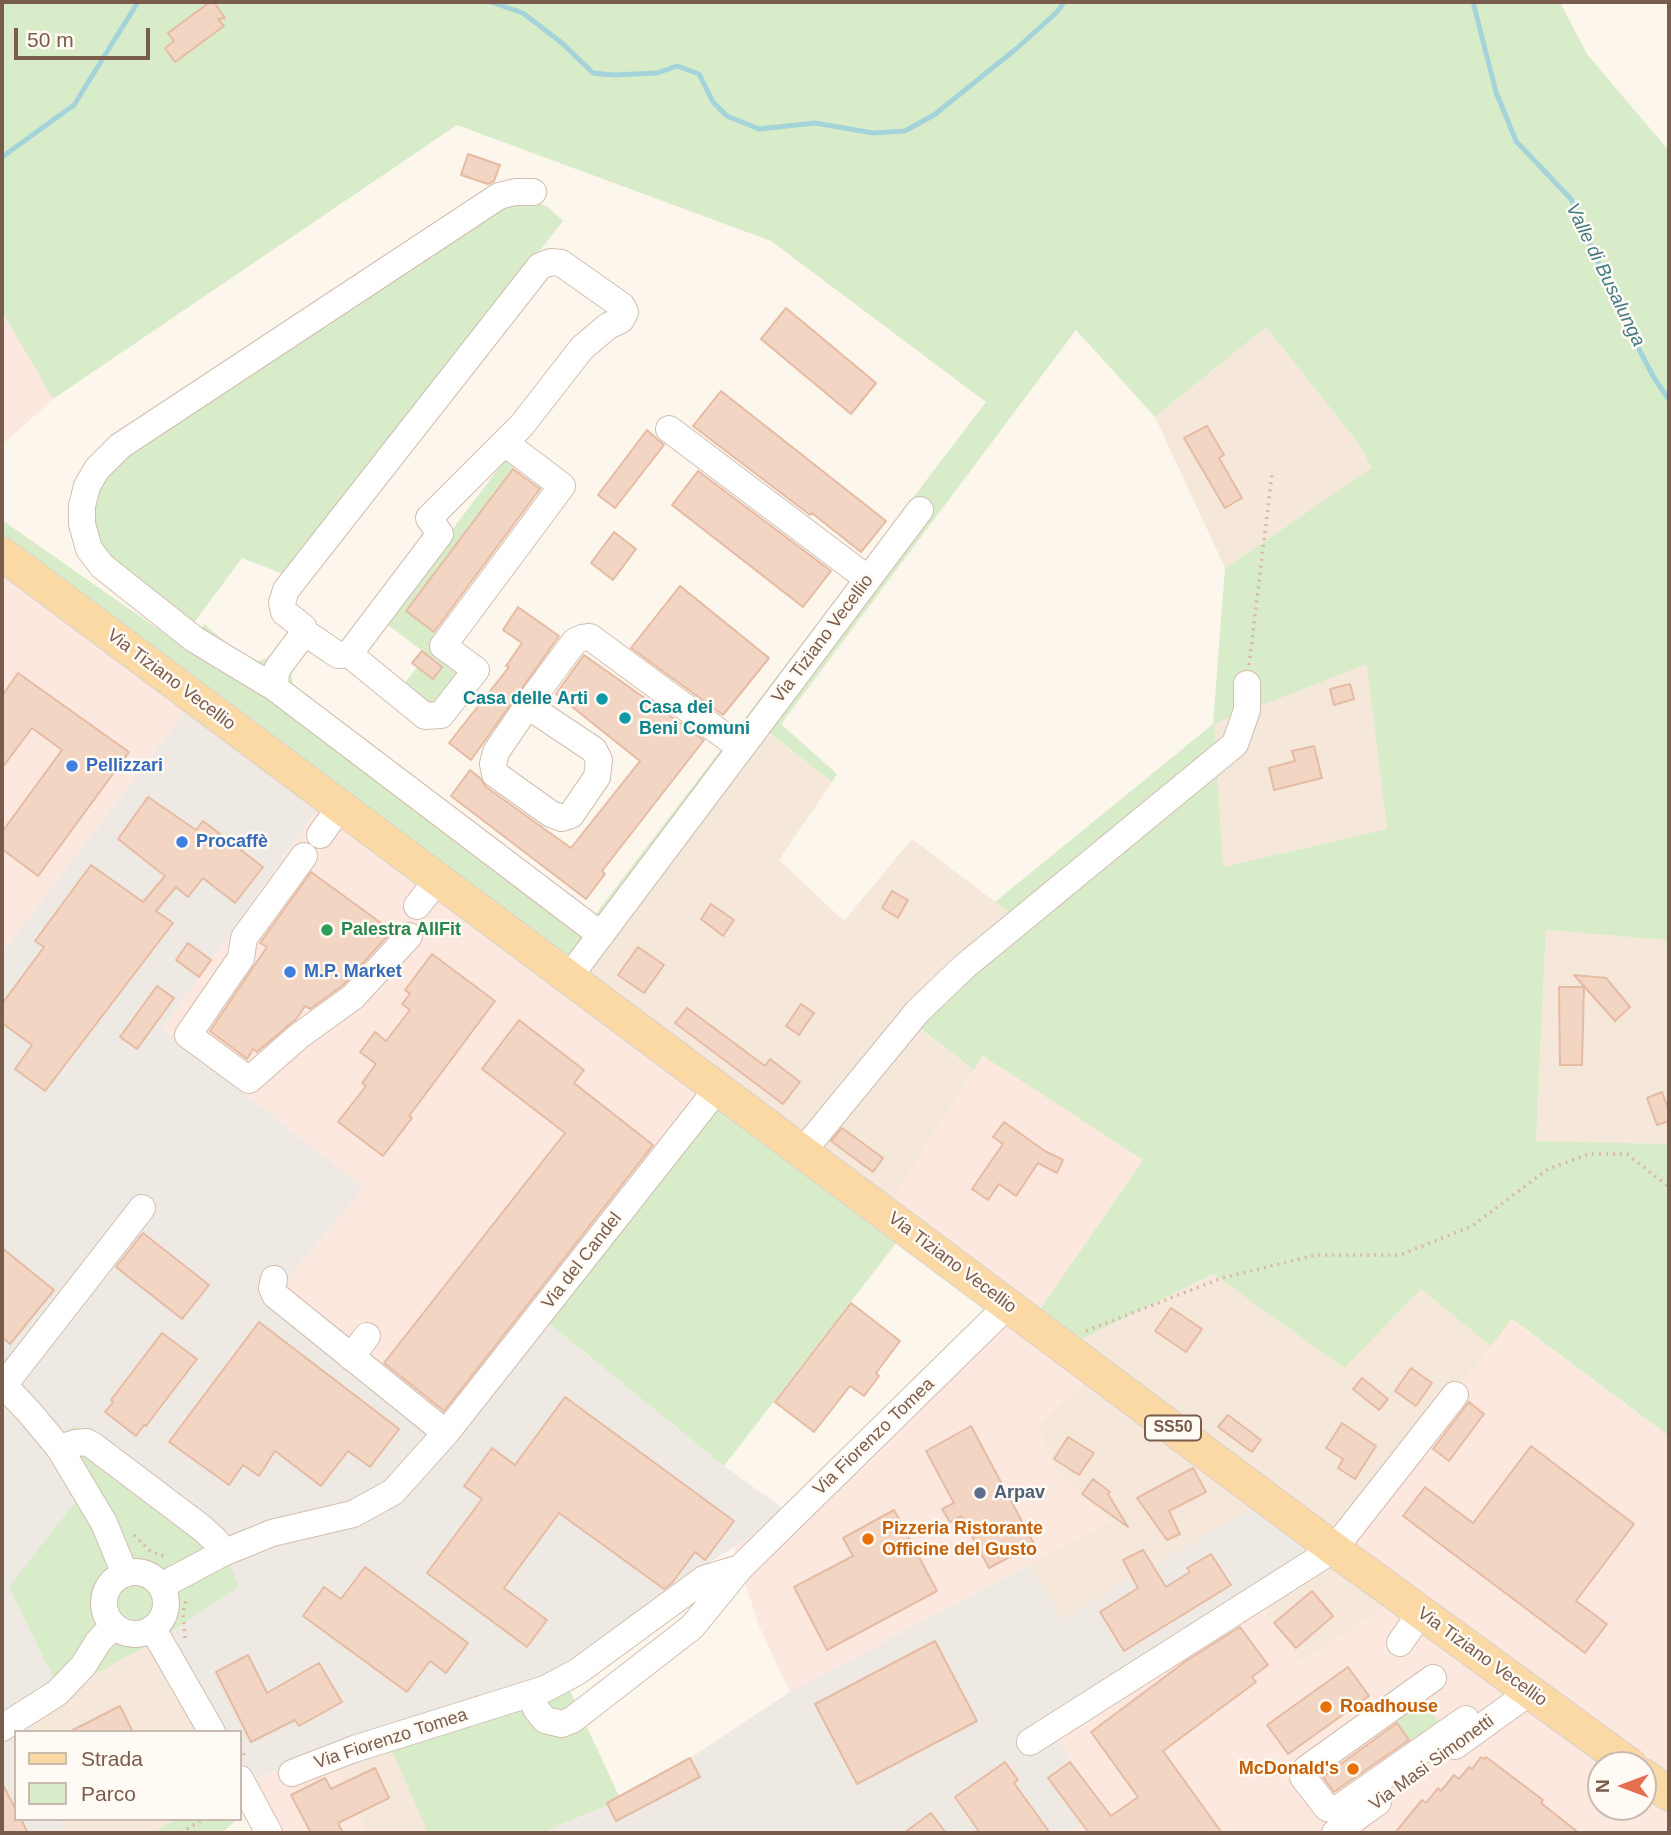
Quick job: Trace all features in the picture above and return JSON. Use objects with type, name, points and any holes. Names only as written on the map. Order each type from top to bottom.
[{"type":"main road","name":"Via Tiziano Vecellio","points":[[2,554],[1334,1549],[1610,1751]]},
{"type":"street","points":[[533,192],[514,192],[499,196],[120,446],[97,469],[87,486],[82,506],[82,524],[89,549],[102,566],[194,639],[275,688],[601,935]]},
{"type":"street","points":[[275,688],[276,673],[301,637],[303,627],[284,612],[282,603],[286,590],[526,281],[540,266],[551,262],[562,263],[622,306],[625,312],[621,320],[608,326],[582,348],[505,443],[429,517],[440,534],[348,654]]},
{"type":"street","points":[[669,429],[868,579]]},
{"type":"street","points":[[301,637],[310,636],[338,655],[348,654],[425,716],[441,715],[476,670],[443,646],[562,486],[505,443]]},
{"type":"street","name":"Via Tiziano Vecellio","points":[[569,977],[920,510]]},
{"type":"street","points":[[528,706],[575,641],[590,637],[741,748]]},
{"type":"street","points":[[803,1151],[918,1011],[965,966],[1235,744],[1247,710],[1247,684]]},
{"type":"street","points":[[320,835],[340,807]]},
{"type":"street","points":[[304,856],[244,938],[241,958],[188,1035],[249,1080],[299,1036],[353,997],[409,936]]},
{"type":"street","points":[[417,906],[438,879]]},
{"type":"street","name":"Via del Candel","points":[[161,1586],[223,1553],[272,1533],[325,1522],[365,1508],[393,1492],[446,1433],[718,1088]]},
{"type":"street","points":[[125,1574],[104,1523],[59,1448],[3,1384],[142,1208]]},
{"type":"street","points":[[274,1279],[272,1289],[275,1295],[446,1433]]},
{"type":"street","name":"Via Fiorenzo Tomea","points":[[531,1695],[536,1709],[545,1720],[562,1724],[572,1720],[692,1628],[740,1568],[1008,1305]]},
{"type":"street","points":[[351,1357],[367,1336]]},
{"type":"street","points":[[1030,1742],[1334,1549],[1455,1395]]},
{"type":"street","points":[[59,1448],[86,1442],[92,1445],[202,1528],[217,1542],[223,1553]]},
{"type":"street","name":"Via Fiorenzo Tomea","points":[[292,1773],[354,1749],[531,1695],[577,1672],[704,1579],[740,1568]]},
{"type":"street","points":[[125,1574],[145,1574],[161,1586],[165,1595],[164,1614],[153,1629],[136,1635],[120,1631],[107,1618],[104,1601],[110,1584],[125,1574]]},
{"type":"street","points":[[1400,1643],[1421,1612]]},
{"type":"street","points":[[2,1728],[57,1693],[83,1666],[98,1642],[113,1626]]},
{"type":"street","points":[[153,1629],[211,1730]]},
{"type":"street","points":[[1433,1678],[1306,1769],[1303,1777],[1327,1808],[1336,1810],[1466,1719]]},
{"type":"street","name":"Via Masi Simonetti","points":[[1335,1833],[1530,1692]]},
{"type":"street","points":[[242,1783],[269,1833]]},
{"type":"path","points":[[1247,684],[1272,474]]},
{"type":"path","points":[[1058,1342],[1222,1278],[1317,1255],[1400,1255],[1472,1226],[1548,1169],[1589,1154],[1627,1154],[1669,1187]]},
{"type":"path","points":[[186,1641],[183,1612],[188,1592]]},
{"type":"path","points":[[181,1833],[200,1821]]},
{"type":"shaded area","points":[[2,312],[53,399],[2,445]]},
{"type":"shaded area","points":[[1266,327],[1356,440],[1372,468],[1225,568],[1155,417]]},
{"type":"shaded area","points":[[2,571],[188,708],[2,953]]},
{"type":"shaded area","points":[[1368,663],[1388,829],[1223,867],[1213,724]]},
{"type":"shaded area","points":[[188,708],[320,805],[163,1029],[364,1188],[277,1291],[456,1436],[545,1320],[724,1466],[788,1512],[704,1566],[540,1680],[329,1750],[242,1784],[242,1730],[209,1730],[88,1486],[61,1693],[18,1730],[14,1730],[14,1821],[61,1821],[67,1833],[2,1833],[2,953]]},
{"type":"shaded area","points":[[753,721],[832,782],[779,860],[844,921],[912,839],[1020,921],[917,1027],[974,1070],[888,1207],[567,961]]},
{"type":"shaded area","points":[[320,805],[725,1082],[456,1437],[277,1291],[364,1188],[163,1029]]},
{"type":"shaded area","points":[[1546,930],[1665,940],[1669,963],[1668,1144],[1536,1142]]},
{"type":"shaded area","points":[[983,1056],[1143,1160],[1036,1315],[1103,1365],[1038,1426],[1054,1469],[1110,1521],[790,1692],[758,1624],[734,1547],[788,1512],[1015,1301],[888,1207]]},
{"type":"shaded area","points":[[1213,1274],[1344,1368],[1420,1288],[1491,1346],[1342,1543],[1406,1592],[1301,1663],[1257,1600],[1276,1494],[1063,1620],[1028,1565],[1110,1521],[1054,1469],[1037,1426],[1103,1365],[1074,1343]]},
{"type":"shaded area","points":[[1511,1319],[1669,1436],[1669,1833],[1357,1833],[1342,1821],[1325,1833],[1068,1833],[1104,1807],[1055,1736],[1257,1600],[1301,1663],[1406,1592],[1342,1544]]},
{"type":"shaded area","points":[[1276,1494],[1342,1544],[1055,1736],[1104,1807],[1068,1833],[541,1833],[608,1805],[607,1803],[690,1758],[790,1692],[1028,1565],[1063,1619]]},
{"type":"shaded area","points":[[161,1638],[209,1730],[18,1730],[61,1693]]},
{"type":"shaded area","points":[[384,1732],[428,1830],[421,1833],[368,1833],[329,1750]]},
{"type":"shaded area","points":[[329,1750],[368,1833],[259,1833],[242,1784]]},
{"type":"shaded area","points":[[61,1821],[173,1821],[152,1833],[67,1833]]},
{"type":"green space","points":[[2,2],[1560,2],[1587,54],[1669,151],[1669,963],[1665,940],[1546,930],[1536,1141],[1668,1144],[1669,1141],[1669,1436],[1512,1319],[1491,1346],[1421,1289],[1344,1368],[1213,1274],[1074,1343],[1036,1315],[1143,1160],[983,1056],[974,1070],[917,1026],[1020,921],[995,902],[1213,724],[1225,568],[1372,468],[1356,440],[1266,327],[1155,417],[1076,330],[781,724],[837,774],[832,782],[754,721],[567,961],[2,571],[2,520],[178,643],[191,643],[204,624],[251,663],[277,655],[291,666],[293,688],[594,916],[986,402],[771,241],[457,125],[53,399],[2,312]],"holes":[[[1367,664],[1387,829],[1223,867],[1214,724]]]},
{"type":"green space","points":[[530,200],[548,207],[563,221],[286,575],[242,558],[193,624],[110,568],[93,527],[96,487],[109,464],[497,209]]},
{"type":"green space","points":[[505,460],[514,467],[406,610],[436,634],[468,669],[435,709],[401,688],[417,667],[433,679],[442,666],[383,621]]},
{"type":"green space","points":[[725,1082],[911,1224],[724,1466],[545,1320]]},
{"type":"green space","points":[[74,1425],[191,1513],[211,1518],[239,1587],[161,1638],[61,1693],[9,1587],[88,1486],[63,1443]]},
{"type":"green space","points":[[559,1667],[619,1796],[607,1802],[608,1805],[541,1833],[421,1833],[427,1830],[384,1733],[540,1680]]},
{"type":"green space","points":[[1420,1699],[1442,1726],[1413,1746],[1393,1717]]},
{"type":"green space","points":[[173,1821],[235,1821],[222,1833],[152,1833]]},
{"type":"building","points":[[210,2],[214,2],[225,18],[218,19],[224,26],[175,62],[165,48],[174,41],[168,33]]},
{"type":"building","points":[[468,154],[500,165],[494,181],[488,184],[461,175]]},
{"type":"building","points":[[786,308],[876,383],[851,414],[761,339]]},
{"type":"building","points":[[721,391],[886,521],[861,552],[693,426]]},
{"type":"building","points":[[1207,426],[1224,455],[1219,458],[1242,498],[1225,508],[1184,438]]},
{"type":"building","points":[[647,430],[664,445],[615,508],[598,495]]},
{"type":"building","points":[[513,469],[540,489],[434,632],[406,611]]},
{"type":"building","points":[[698,471],[831,571],[803,607],[672,505]]},
{"type":"building","points":[[614,532],[636,549],[613,580],[591,563]]},
{"type":"building","points":[[680,586],[769,658],[723,715],[631,648]]},
{"type":"building","points":[[518,607],[559,636],[471,760],[449,743],[509,667],[506,666],[522,643],[503,630]]},
{"type":"building","points":[[422,651],[442,667],[433,679],[412,663]]},
{"type":"building","points":[[584,655],[704,740],[602,871],[605,874],[586,899],[451,796],[470,770],[486,787],[571,848],[640,761],[556,694]]},
{"type":"building","points":[[18,673],[129,752],[38,876],[2,849],[2,832],[62,750],[32,728],[2,768],[2,696]]},
{"type":"building","points":[[1350,684],[1354,699],[1334,705],[1330,689]]},
{"type":"building","points":[[1314,746],[1322,778],[1274,790],[1269,768],[1295,761],[1292,751]]},
{"type":"building","points":[[148,797],[196,830],[203,821],[263,867],[235,903],[203,878],[188,897],[176,887],[156,911],[173,923],[45,1091],[15,1069],[32,1045],[2,1023],[2,1004],[44,947],[35,941],[91,865],[143,902],[165,876],[118,839]]},
{"type":"building","points":[[311,872],[392,931],[342,986],[310,1009],[305,1006],[296,1019],[257,1052],[253,1049],[247,1059],[210,1031],[267,947],[260,943]]},
{"type":"building","points":[[892,891],[908,900],[898,918],[882,908]]},
{"type":"building","points":[[711,904],[734,920],[723,936],[701,919]]},
{"type":"building","points":[[188,943],[211,960],[199,977],[176,960]]},
{"type":"building","points":[[638,947],[664,965],[644,993],[618,975]]},
{"type":"building","points":[[432,954],[495,1001],[409,1116],[412,1118],[383,1156],[338,1122],[366,1086],[362,1083],[376,1064],[360,1052],[375,1032],[386,1041],[410,1010],[402,1004],[410,994],[405,990]]},
{"type":"building","points":[[1574,975],[1606,978],[1630,1007],[1615,1021]]},
{"type":"building","points":[[157,986],[174,998],[137,1049],[120,1037]]},
{"type":"building","points":[[1559,987],[1584,987],[1582,1065],[1560,1065]]},
{"type":"building","points":[[801,1004],[814,1013],[799,1035],[786,1026]]},
{"type":"building","points":[[687,1008],[765,1066],[770,1059],[800,1082],[783,1104],[675,1023]]},
{"type":"building","points":[[519,1020],[584,1070],[574,1083],[653,1145],[444,1411],[384,1363],[565,1133],[482,1069]]},
{"type":"building","points":[[1662,1092],[1669,1111],[1669,1121],[1657,1125],[1647,1098]]},
{"type":"building","points":[[1004,1122],[1045,1151],[1063,1160],[1057,1173],[1038,1163],[1016,1196],[999,1184],[988,1200],[972,1189],[1003,1144],[993,1137]]},
{"type":"building","points":[[842,1128],[883,1158],[873,1172],[831,1141]]},
{"type":"building","points":[[143,1233],[209,1285],[182,1319],[116,1267]]},
{"type":"building","points":[[2,1248],[54,1290],[10,1344],[2,1337]]},
{"type":"building","points":[[851,1303],[900,1341],[876,1373],[879,1376],[864,1396],[850,1386],[814,1432],[775,1402]]},
{"type":"building","points":[[1171,1308],[1202,1329],[1186,1352],[1155,1331]]},
{"type":"building","points":[[259,1322],[399,1429],[370,1467],[348,1451],[321,1486],[275,1451],[259,1476],[243,1465],[229,1485],[169,1442]]},
{"type":"building","points":[[162,1333],[197,1359],[136,1436],[105,1412],[113,1402],[111,1400]]},
{"type":"building","points":[[1411,1368],[1432,1383],[1416,1406],[1395,1391]]},
{"type":"building","points":[[1362,1378],[1388,1399],[1379,1410],[1353,1389]]},
{"type":"building","points":[[565,1397],[734,1521],[705,1560],[695,1552],[672,1583],[664,1589],[559,1513],[504,1588],[547,1620],[527,1647],[427,1573],[482,1499],[464,1486],[492,1448],[515,1465]]},
{"type":"building","points":[[1469,1402],[1484,1414],[1449,1461],[1433,1449]]},
{"type":"building","points":[[1228,1415],[1261,1440],[1252,1452],[1218,1427]]},
{"type":"building","points":[[1342,1423],[1376,1446],[1355,1479],[1338,1468],[1343,1459],[1326,1448]]},
{"type":"building","points":[[971,1426],[1034,1544],[989,1568],[961,1516],[950,1522],[942,1509],[954,1503],[926,1451]]},
{"type":"building","points":[[1068,1437],[1094,1453],[1079,1475],[1054,1459]]},
{"type":"building","points":[[1531,1446],[1634,1524],[1576,1601],[1607,1624],[1585,1653],[1403,1516],[1425,1487],[1473,1523]]},
{"type":"building","points":[[1193,1468],[1206,1492],[1169,1511],[1180,1534],[1167,1540],[1137,1498]]},
{"type":"building","points":[[1093,1479],[1110,1492],[1108,1494],[1128,1527],[1082,1494]]},
{"type":"building","points":[[894,1510],[937,1591],[827,1650],[794,1587],[853,1556],[843,1538]]},
{"type":"building","points":[[1143,1550],[1166,1587],[1190,1572],[1187,1568],[1211,1554],[1231,1585],[1124,1651],[1100,1612],[1138,1588],[1123,1560]]},
{"type":"building","points":[[365,1567],[468,1643],[446,1673],[430,1661],[407,1692],[303,1616],[324,1587],[341,1599]]},
{"type":"building","points":[[1312,1591],[1333,1616],[1296,1648],[1274,1623]]},
{"type":"building","points":[[1240,1627],[1268,1665],[1252,1677],[1256,1682],[1163,1751],[1222,1833],[1089,1833],[1048,1778],[1070,1762],[1111,1816],[1138,1797],[1091,1732],[1186,1661]]},
{"type":"building","points":[[935,1641],[977,1721],[857,1784],[815,1704]]},
{"type":"building","points":[[248,1655],[267,1693],[319,1663],[342,1702],[299,1726],[295,1720],[251,1742],[216,1672]]},
{"type":"building","points":[[1348,1667],[1369,1696],[1288,1754],[1267,1725]]},
{"type":"building","points":[[120,1706],[132,1730],[73,1730]]},
{"type":"building","points":[[1397,1723],[1409,1740],[1334,1792],[1323,1777]]},
{"type":"building","points":[[1481,1757],[1486,1757],[1543,1800],[1541,1803],[1579,1833],[1395,1833],[1422,1800],[1426,1803],[1438,1788],[1441,1791],[1454,1775],[1459,1779],[1469,1767],[1472,1769]]},
{"type":"building","points":[[690,1758],[700,1777],[616,1821],[607,1803]]},
{"type":"building","points":[[1005,1762],[1018,1780],[1014,1783],[1050,1833],[980,1833],[955,1797]]},
{"type":"building","points":[[375,1768],[389,1798],[338,1823],[343,1833],[311,1833],[291,1795],[325,1778],[331,1789]]},
{"type":"building","points":[[2,1783],[14,1806],[14,1821],[22,1821],[28,1833],[2,1833]]},
{"type":"building","points":[[931,1813],[946,1833],[904,1833]]},
{"type":"waterway","name":"Valle di Busalunga","points":[[2,157],[74,105],[138,2]]},
{"type":"waterway","name":"Valle di Busalunga","points":[[491,2],[523,13],[562,43],[593,73],[657,73],[677,66],[699,74],[713,102],[727,116],[759,129],[815,123],[873,133],[905,131],[934,115],[1016,49],[1057,12],[1064,2]]},
{"type":"waterway","name":"Valle di Busalunga","points":[[1473,2],[1496,92],[1516,141],[1571,199],[1618,309],[1653,376],[1669,400]]},
{"type":"place","name":"Casa delle Arti","points":[[602,699]]},
{"type":"place","name":"Casa dei Beni Comuni","points":[[625,718]]},
{"type":"place","name":"Pellizzari","points":[[72,766]]},
{"type":"place","name":"Procaffè","points":[[182,842]]},
{"type":"place","name":"Palestra AllFit","points":[[327,930]]},
{"type":"place","name":"M.P. Market","points":[[290,972]]},
{"type":"place","name":"Arpav","points":[[980,1493]]},
{"type":"place","name":"Pizzeria Ristorante Officine del Gusto","points":[[868,1539]]},
{"type":"place","name":"Roadhouse","points":[[1326,1707]]},
{"type":"place","name":"McDonald's","points":[[1353,1769]]}]
